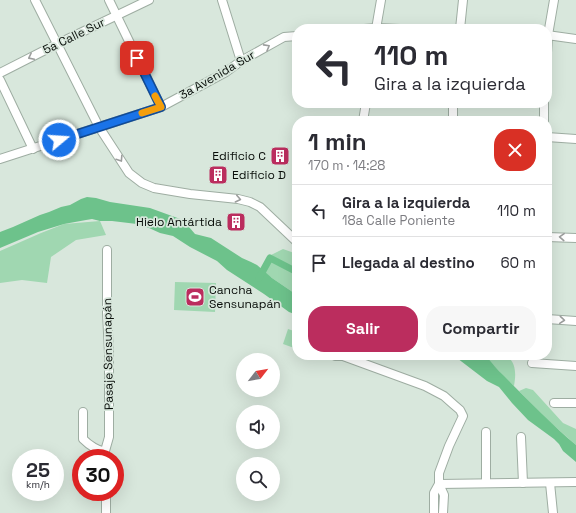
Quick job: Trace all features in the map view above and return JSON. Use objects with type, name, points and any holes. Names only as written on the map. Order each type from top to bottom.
[{"type":"street","points":[[35,0],[99,127],[129,173],[142,183],[154,188],[190,194],[238,198],[250,202],[260,207],[292,237]]},
{"type":"street","points":[[109,0],[161,107]]},
{"type":"street","name":"5a Calle Sur","points":[[0,73],[149,0]]},
{"type":"street","points":[[222,0],[241,61]]},
{"type":"street","points":[[377,24],[380,0]]},
{"type":"street","points":[[461,24],[463,0]]},
{"type":"street","points":[[550,24],[554,0]]},
{"type":"street","name":"3a Avenida Sur","points":[[0,159],[161,107],[226,72],[241,61],[284,37],[292,36]]},
{"type":"street","points":[[552,36],[576,39]]},
{"type":"street","points":[[0,80],[33,149]]},
{"type":"street","points":[[552,138],[576,140]]},
{"type":"street","points":[[552,237],[576,238]]},
{"type":"street","name":"Pasaje Sensunapán","points":[[107,250],[109,441],[107,449]]},
{"type":"street","points":[[552,319],[576,321]]},
{"type":"street","points":[[354,360],[425,386],[444,396],[460,410],[463,416],[449,446],[439,473],[439,484],[444,495],[443,513]]},
{"type":"street","points":[[532,363],[576,366]]},
{"type":"street","points":[[554,403],[576,403]]},
{"type":"street","points":[[83,412],[83,439],[97,449]]},
{"type":"street","points":[[486,432],[486,483]]},
{"type":"street","points":[[521,437],[523,483]]},
{"type":"street","points":[[439,484],[576,482]]},
{"type":"street","points":[[550,483],[553,513]]},
{"type":"street","points":[[434,513],[434,493],[439,484]]},
{"type":"street","points":[[106,501],[106,513]]},
{"type":"shaded area","points":[[87,197],[96,198],[110,202],[150,208],[183,220],[195,234],[211,238],[242,258],[257,265],[272,278],[292,292],[292,313],[227,270],[217,261],[173,236],[160,233],[137,224],[92,219],[86,220],[64,224],[38,232],[0,248],[0,232],[40,215],[70,205]]},
{"type":"shaded area","points":[[100,221],[106,235],[76,240],[51,257],[47,283],[22,280],[0,283],[0,251],[64,224]]},
{"type":"shaded area","points":[[283,249],[292,252],[292,268],[271,255]]},
{"type":"shaded area","points":[[271,260],[292,271],[292,292],[272,278],[264,272]]},
{"type":"shaded area","name":"Cancha Sensunapán","points":[[175,282],[216,283],[215,312],[174,310]]},
{"type":"shaded area","points":[[288,329],[292,330],[292,347],[283,344]]},
{"type":"shaded area","points":[[460,360],[489,360],[530,402],[576,445],[576,462],[563,451],[554,439],[528,420],[499,387],[487,381]]},
{"type":"shaded area","points":[[489,360],[511,360],[515,368],[514,386]]},
{"type":"shaded area","points":[[526,388],[533,390],[563,423],[576,429],[576,445],[542,415],[519,391]]},
{"type":"waterway","points":[[259,278],[270,258],[292,269]]},
{"type":"slow traffic","points":[[142,113],[161,107],[155,96]]},
{"type":"place","name":"Edificio C","points":[[280,156]]},
{"type":"place","name":"Edificio D","points":[[218,175]]},
{"type":"place","name":"Hielo Antártida","points":[[236,222]]},
{"type":"place","name":"Cancha Sensunapán","points":[[195,297]]},
{"type":"route","points":[[59,140],[161,107],[137,58]]}]
